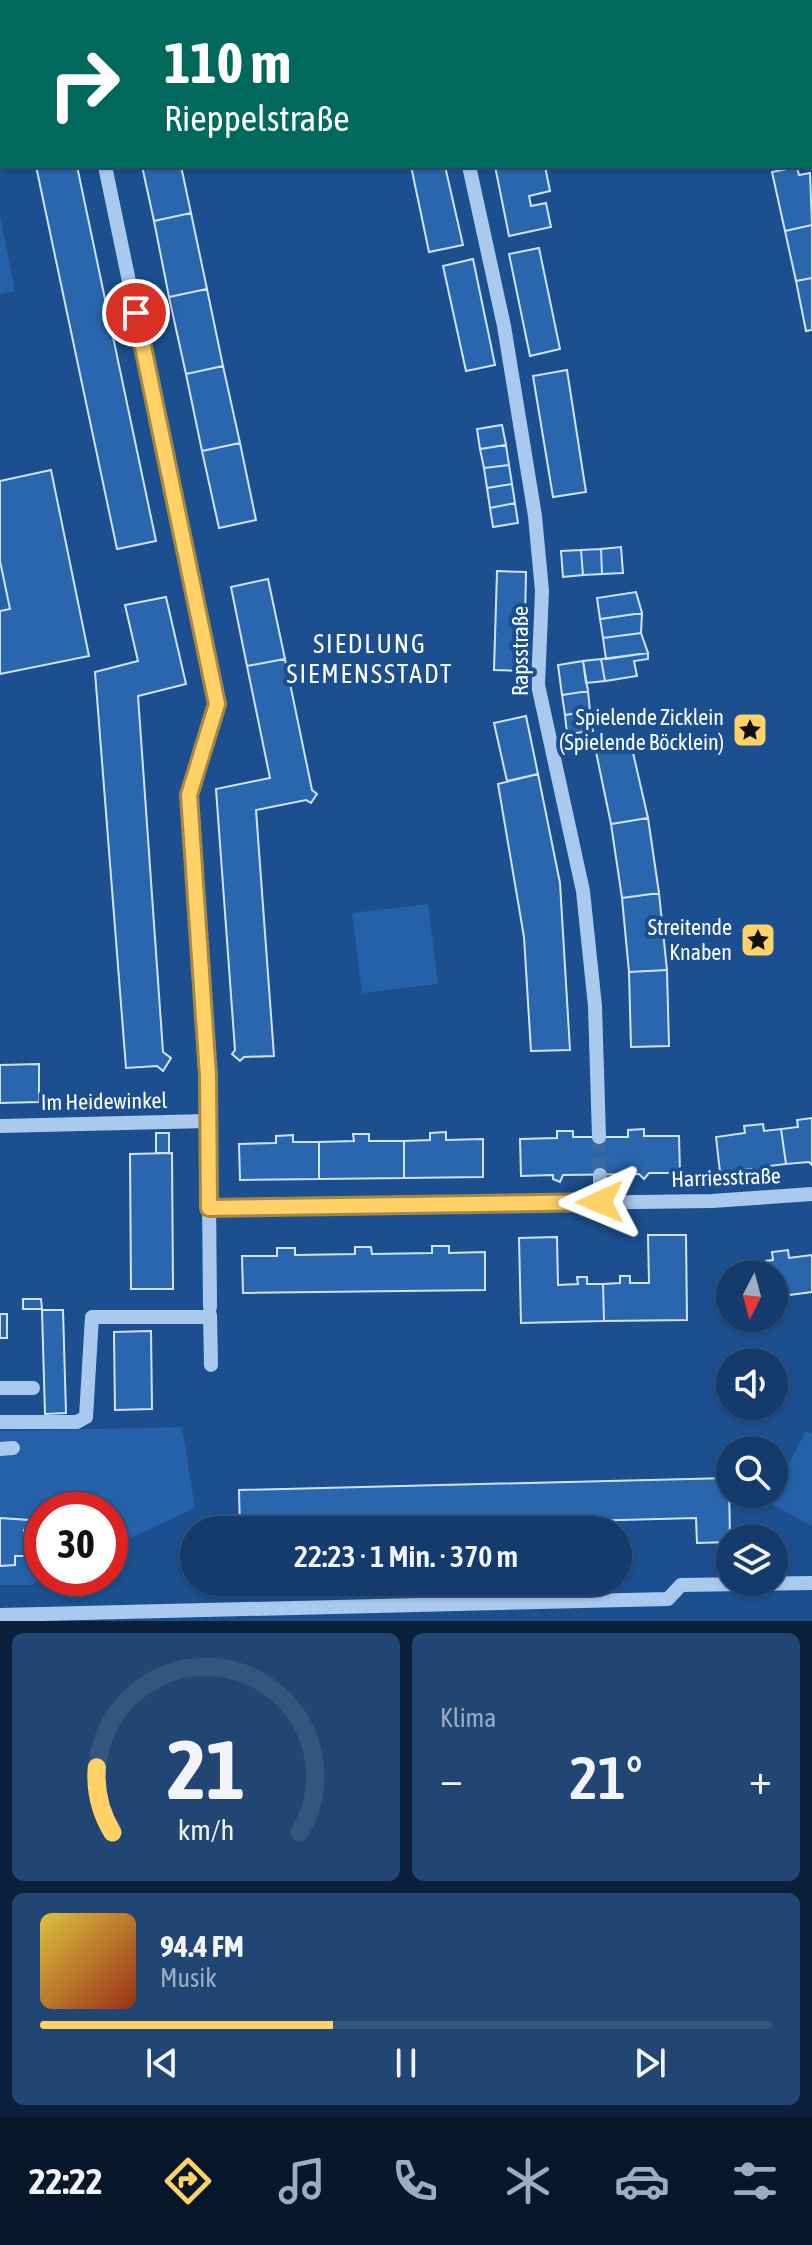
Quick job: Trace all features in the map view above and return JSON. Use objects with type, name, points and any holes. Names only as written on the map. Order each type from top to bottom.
[{"type":"street","points":[[105,168],[217,704],[189,795],[208,1121],[211,1365]]},
{"type":"street","name":"Rapsstraße","points":[[469,168],[504,326],[535,516],[542,591],[538,685],[583,891],[595,1006],[599,1137]]},
{"type":"street","name":"Im Heidewinkel","points":[[0,1126],[208,1121]]},
{"type":"street","points":[[600,1175],[600,1202]]},
{"type":"street","name":"Harriesstraße","points":[[209,1208],[777,1198],[812,1194]]},
{"type":"street","points":[[0,1422],[77,1422],[86,1417],[92,1317],[210,1313]]},
{"type":"street","points":[[0,1388],[33,1388]]},
{"type":"street","points":[[0,1615],[410,1604],[551,1605],[668,1599],[681,1585],[812,1583]]},
{"type":"shaded area","points":[[0,215],[15,291],[0,294]]},
{"type":"shaded area","points":[[0,561],[10,609],[0,611]]},
{"type":"shaded area","points":[[428,904],[438,984],[362,993],[352,913]]},
{"type":"shaded area","points":[[182,1427],[195,1508],[128,1540],[128,1492],[24,1492],[24,1585],[0,1585],[0,1431]]},
{"type":"shaded area","points":[[806,1431],[812,1434],[812,1526],[779,1508],[788,1508],[788,1465]]},
{"type":"building","points":[[36,168],[77,168],[156,541],[117,549]]},
{"type":"building","points":[[142,168],[181,168],[191,213],[154,221]]},
{"type":"building","points":[[411,168],[445,168],[463,245],[429,252]]},
{"type":"building","points":[[495,168],[545,168],[550,191],[529,196],[531,206],[546,203],[551,227],[509,236]]},
{"type":"building","points":[[797,168],[799,175],[810,173],[812,225],[785,231],[772,172]]},
{"type":"building","points":[[191,213],[207,289],[169,297],[154,221]]},
{"type":"building","points":[[812,225],[812,278],[796,281],[785,231]]},
{"type":"building","points":[[539,248],[560,349],[530,356],[509,254]]},
{"type":"building","points":[[473,259],[495,365],[466,371],[443,266]]},
{"type":"building","points":[[812,278],[812,330],[806,331],[796,281]]},
{"type":"building","points":[[207,289],[223,366],[186,374],[169,297]]},
{"type":"building","points":[[223,366],[240,443],[202,451],[186,374]]},
{"type":"building","points":[[567,370],[586,492],[553,497],[533,376]]},
{"type":"building","points":[[502,425],[506,445],[480,449],[477,429]]},
{"type":"building","points":[[240,443],[256,520],[219,528],[202,451]]},
{"type":"building","points":[[506,445],[509,465],[484,468],[480,449]]},
{"type":"building","points":[[509,465],[512,484],[487,488],[484,468]]},
{"type":"building","points":[[51,470],[89,656],[0,674],[0,611],[10,609],[0,561],[0,481]]},
{"type":"building","points":[[512,484],[515,503],[490,508],[487,488]]},
{"type":"building","points":[[515,503],[518,523],[493,527],[490,508]]},
{"type":"building","points":[[621,547],[623,573],[602,574],[601,549]]},
{"type":"building","points":[[601,549],[602,574],[583,575],[581,550]]},
{"type":"building","points":[[581,550],[583,575],[563,577],[561,551]]},
{"type":"building","points":[[497,571],[526,572],[524,671],[494,670]]},
{"type":"building","points":[[268,579],[285,659],[247,666],[231,587]]},
{"type":"building","points":[[636,592],[642,613],[600,619],[597,598]]},
{"type":"building","points":[[166,597],[186,684],[138,696],[163,1052],[171,1058],[163,1071],[157,1066],[126,1068],[95,672],[138,661],[125,605]]},
{"type":"building","points":[[642,613],[641,633],[603,638],[600,619]]},
{"type":"building","points":[[641,633],[648,653],[606,659],[603,638]]},
{"type":"building","points":[[648,653],[648,659],[634,661],[637,676],[605,681],[601,659]]},
{"type":"building","points":[[285,659],[312,790],[317,794],[311,803],[306,800],[256,810],[274,1056],[244,1057],[240,1061],[232,1054],[235,1050],[216,789],[270,778],[247,666]]},
{"type":"building","points":[[601,659],[605,681],[586,683],[583,661]]},
{"type":"building","points":[[583,661],[588,691],[562,695],[558,665]]},
{"type":"building","points":[[588,691],[590,711],[565,715],[562,695]]},
{"type":"building","points":[[590,711],[593,731],[567,734],[565,715]]},
{"type":"building","points":[[526,716],[538,774],[507,781],[494,723]]},
{"type":"building","points":[[631,744],[648,818],[611,824],[596,752]]},
{"type":"building","points":[[538,774],[560,883],[570,1050],[531,1051],[524,937],[498,784]]},
{"type":"building","points":[[648,818],[659,893],[622,898],[611,824]]},
{"type":"building","points":[[659,893],[667,970],[629,972],[622,898]]},
{"type":"building","points":[[667,970],[669,1046],[631,1047],[629,972]]},
{"type":"building","points":[[39,1064],[39,1102],[0,1103],[0,1065]]},
{"type":"building","points":[[812,1118],[812,1165],[809,1162],[786,1164],[781,1129],[798,1127],[797,1120]]},
{"type":"building","points":[[763,1124],[764,1131],[781,1129],[786,1164],[762,1167],[762,1172],[751,1173],[751,1169],[720,1172],[716,1137],[745,1133],[744,1126]]},
{"type":"building","points":[[644,1129],[644,1136],[679,1136],[680,1173],[649,1173],[644,1179],[639,1174],[563,1175],[560,1182],[553,1179],[553,1175],[521,1176],[520,1139],[557,1138],[557,1131],[573,1131],[573,1137],[628,1137],[628,1130]]},
{"type":"building","points":[[446,1132],[446,1140],[483,1139],[483,1177],[404,1178],[404,1141],[430,1140],[430,1133]]},
{"type":"building","points":[[156,1133],[169,1133],[169,1153],[156,1153]]},
{"type":"building","points":[[353,1134],[369,1134],[369,1141],[404,1141],[404,1178],[319,1179],[319,1142],[354,1141]]},
{"type":"building","points":[[293,1135],[293,1142],[319,1142],[319,1179],[240,1180],[239,1144],[276,1143],[276,1136]]},
{"type":"building","points":[[172,1153],[173,1289],[131,1289],[130,1154]]},
{"type":"building","points":[[648,1235],[686,1235],[687,1320],[604,1321],[603,1284],[620,1283],[620,1276],[630,1276],[630,1283],[649,1283]]},
{"type":"building","points":[[557,1237],[558,1285],[578,1284],[577,1277],[587,1277],[587,1284],[603,1284],[604,1321],[521,1323],[519,1238]]},
{"type":"building","points":[[432,1246],[449,1246],[449,1253],[485,1252],[485,1290],[243,1293],[242,1256],[277,1256],[277,1248],[295,1248],[295,1255],[355,1254],[355,1247],[371,1247],[372,1254],[432,1253]]},
{"type":"building","points":[[788,1250],[789,1258],[812,1255],[812,1292],[788,1295],[788,1260],[773,1260],[772,1252]]},
{"type":"building","points":[[23,1299],[41,1299],[42,1309],[23,1309]]},
{"type":"building","points":[[42,1310],[63,1310],[66,1413],[45,1414]]},
{"type":"building","points":[[0,1314],[7,1314],[7,1338],[0,1338]]},
{"type":"building","points":[[151,1331],[152,1409],[115,1410],[114,1332]]},
{"type":"building","points":[[716,1478],[716,1508],[729,1508],[730,1524],[716,1524],[716,1542],[697,1543],[696,1518],[240,1516],[239,1490]]},
{"type":"building","points":[[0,1518],[24,1520],[24,1556],[15,1556],[15,1565],[0,1566]]},
{"type":"tunnel","points":[[599,1137],[600,1175]]},
{"type":"place","name":"Spielende Zicklein (Spielende Böcklein)","points":[[750,730]]},
{"type":"place","name":"Streitende Knaben","points":[[758,940]]},
{"type":"district","name":"SIEDLUNG SIEMENSSTADT","points":[[370,659]]},
{"type":"route","points":[[136,313],[217,704],[189,795],[208,1076],[209,1208],[600,1202]]}]
